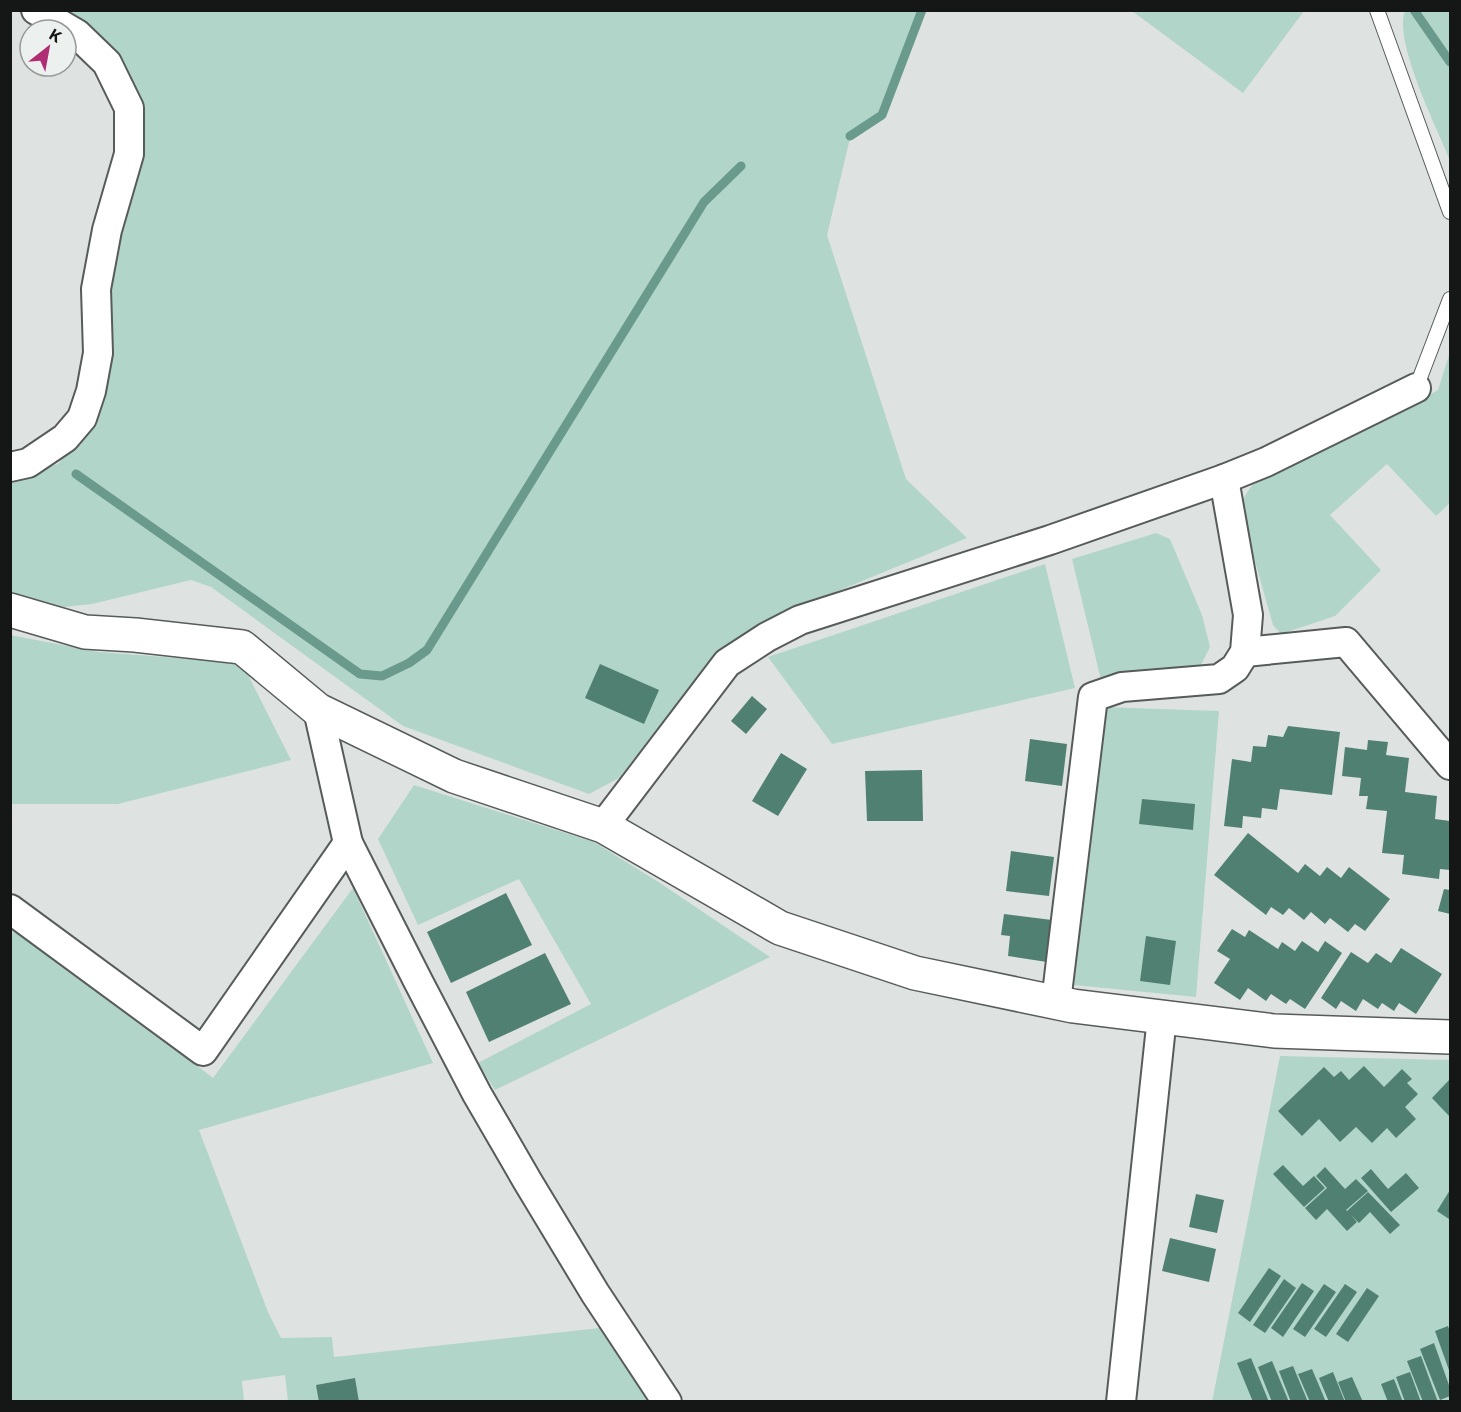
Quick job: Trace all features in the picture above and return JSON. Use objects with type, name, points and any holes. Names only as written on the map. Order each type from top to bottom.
[{"type":"street","points":[[10,467],[28,463],[65,438],[82,418],[91,391],[98,353],[96,289],[107,230],[129,154],[129,108],[107,63],[77,34],[36,10]]},
{"type":"street","points":[[603,826],[727,663],[767,637],[800,620],[1050,540],[1224,479],[1266,462],[1416,388]]},
{"type":"street","points":[[1056,1002],[1093,697],[1122,687],[1219,679],[1235,668],[1245,652],[1248,615],[1224,479]]},
{"type":"street","points":[[10,610],[85,632],[135,634],[242,648],[318,710],[454,776],[603,826],[780,928],[915,974],[1073,1006],[1275,1031],[1450,1037]]},
{"type":"street","points":[[1245,652],[1346,642],[1450,764]]},
{"type":"street","points":[[318,710],[348,843],[456,1053],[528,1182],[595,1293],[667,1401]]},
{"type":"street","points":[[10,909],[203,1051],[348,843]]},
{"type":"street","points":[[1121,1401],[1162,1017]]},
{"type":"lane","points":[[1377,10],[1450,212]]},
{"type":"lane","points":[[1416,388],[1450,300]]},
{"type":"green space","points":[[58,11],[924,11],[883,115],[851,134],[827,235],[906,479],[967,538],[762,622],[716,653],[619,778],[589,794],[403,726],[211,587],[191,580],[92,604],[44,609],[11,594],[11,479],[58,464],[92,422],[110,292],[122,229],[143,152],[142,106],[78,34],[78,18],[64,18]]},
{"type":"green space","points":[[1132,11],[1304,11],[1243,93]]},
{"type":"green space","points":[[1405,11],[1450,11],[1450,160],[1411,63],[1403,25]]},
{"type":"green space","points":[[1450,352],[1450,503],[1436,516],[1387,464],[1330,515],[1381,570],[1335,616],[1281,634],[1273,625],[1239,505],[1252,485],[1438,390]]},
{"type":"green space","points":[[1156,533],[1170,539],[1202,615],[1210,647],[1201,665],[1101,680],[1072,559]]},
{"type":"green space","points":[[1045,564],[1075,688],[832,744],[768,657]]},
{"type":"green space","points":[[10,635],[99,652],[242,663],[291,760],[118,804],[11,804]]},
{"type":"green space","points":[[1102,707],[1219,711],[1196,997],[1074,985]]},
{"type":"green space","points":[[414,785],[594,842],[770,957],[495,1090],[478,1063],[591,1004],[519,879],[418,925],[378,839]]},
{"type":"green space","points":[[353,888],[433,1063],[199,1130],[268,1312],[281,1338],[332,1337],[334,1357],[600,1328],[649,1398],[648,1402],[288,1401],[285,1375],[242,1381],[244,1401],[11,1402],[11,932],[30,936],[213,1078]]},
{"type":"green space","points":[[1280,1056],[1450,1060],[1450,1401],[1212,1402]]},
{"type":"building","points":[[600,664],[659,690],[644,724],[585,698]]},
{"type":"building","points":[[752,696],[767,709],[746,734],[731,721]]},
{"type":"building","points":[[1288,726],[1340,732],[1332,795],[1280,789],[1277,810],[1262,808],[1261,818],[1243,816],[1242,828],[1224,826],[1232,759],[1251,762],[1253,746],[1266,747],[1268,735],[1283,737]]},
{"type":"building","points":[[1030,739],[1067,744],[1062,786],[1025,781]]},
{"type":"building","points":[[1368,740],[1388,742],[1386,755],[1409,758],[1405,792],[1437,796],[1435,819],[1450,821],[1450,870],[1440,869],[1439,879],[1402,874],[1404,855],[1382,853],[1387,811],[1366,809],[1368,796],[1359,796],[1361,778],[1342,776],[1345,747],[1367,750]]},
{"type":"building","points":[[781,753],[807,769],[778,816],[752,801]]},
{"type":"building","points":[[922,770],[923,821],[867,821],[865,771]]},
{"type":"building","points":[[1142,799],[1195,804],[1193,830],[1139,824]]},
{"type":"building","points":[[1248,833],[1298,873],[1305,864],[1320,876],[1327,867],[1341,878],[1349,867],[1390,899],[1365,931],[1355,924],[1348,932],[1330,918],[1325,924],[1311,912],[1304,920],[1289,908],[1283,915],[1271,907],[1266,915],[1214,875]]},
{"type":"building","points":[[1011,851],[1054,857],[1049,896],[1006,891]]},
{"type":"building","points":[[1444,889],[1450,890],[1450,914],[1438,911]]},
{"type":"building","points":[[506,893],[532,945],[451,983],[427,932]]},
{"type":"building","points":[[1004,914],[1052,920],[1047,962],[1008,956],[1010,936],[1001,935]]},
{"type":"building","points":[[1232,929],[1245,937],[1249,930],[1278,949],[1282,942],[1295,951],[1302,941],[1318,952],[1325,941],[1342,953],[1305,1009],[1290,999],[1286,1004],[1271,994],[1266,1001],[1248,988],[1240,1000],[1214,983],[1230,959],[1217,951]]},
{"type":"building","points":[[1146,936],[1176,941],[1170,985],[1140,981]]},
{"type":"building","points":[[1401,948],[1442,974],[1416,1014],[1399,1003],[1394,1011],[1382,1003],[1378,1009],[1363,999],[1356,1011],[1341,1001],[1336,1009],[1321,998],[1351,952],[1368,963],[1376,953],[1391,963]]},
{"type":"building","points":[[545,953],[571,1004],[489,1042],[466,992]]},
{"type":"building","points":[[1364,1066],[1384,1087],[1402,1069],[1412,1079],[1407,1083],[1418,1094],[1405,1107],[1416,1119],[1396,1138],[1387,1128],[1372,1143],[1356,1127],[1340,1142],[1319,1119],[1302,1136],[1278,1111],[1324,1067],[1334,1077],[1341,1071],[1349,1080]]},
{"type":"building","points":[[1450,1079],[1450,1117],[1432,1098]]},
{"type":"building","points":[[1283,1165],[1303,1186],[1314,1176],[1325,1188],[1304,1207],[1273,1174]]},
{"type":"building","points":[[1325,1167],[1345,1189],[1356,1179],[1368,1191],[1347,1211],[1368,1192],[1400,1225],[1390,1234],[1370,1212],[1359,1223],[1351,1215],[1357,1222],[1347,1231],[1327,1209],[1316,1220],[1305,1208],[1327,1188],[1316,1176]]},
{"type":"building","points":[[1371,1169],[1388,1189],[1406,1173],[1419,1188],[1391,1212],[1361,1178]]},
{"type":"building","points":[[1450,1190],[1450,1216],[1449,1219],[1437,1211]]},
{"type":"building","points":[[1196,1194],[1224,1200],[1217,1233],[1189,1227]]},
{"type":"building","points":[[1170,1238],[1216,1249],[1209,1282],[1162,1271]]},
{"type":"building","points":[[1269,1268],[1281,1276],[1250,1322],[1238,1313]]},
{"type":"building","points":[[1284,1279],[1296,1288],[1265,1333],[1253,1325]]},
{"type":"building","points":[[1302,1283],[1314,1291],[1283,1337],[1271,1328]]},
{"type":"building","points":[[1324,1284],[1336,1292],[1305,1337],[1293,1329]]},
{"type":"building","points":[[1345,1284],[1357,1292],[1326,1337],[1314,1329]]},
{"type":"building","points":[[1367,1288],[1379,1296],[1348,1342],[1336,1334]]},
{"type":"building","points":[[1448,1326],[1450,1332],[1450,1373],[1435,1331]]},
{"type":"building","points":[[1434,1343],[1450,1388],[1450,1396],[1440,1400],[1420,1349]]},
{"type":"building","points":[[1421,1356],[1438,1402],[1423,1402],[1407,1361]]},
{"type":"building","points":[[1251,1358],[1269,1402],[1253,1402],[1237,1363]]},
{"type":"building","points":[[1272,1361],[1289,1402],[1272,1402],[1258,1367]]},
{"type":"building","points":[[1293,1366],[1308,1402],[1291,1402],[1279,1371]]},
{"type":"building","points":[[1312,1369],[1326,1402],[1310,1402],[1298,1374]]},
{"type":"building","points":[[1333,1372],[1345,1402],[1329,1402],[1319,1378]]},
{"type":"building","points":[[1410,1372],[1421,1402],[1405,1402],[1396,1377]]},
{"type":"building","points":[[1352,1377],[1363,1402],[1346,1402],[1338,1382]]},
{"type":"building","points":[[355,1378],[359,1402],[319,1402],[316,1385]]},
{"type":"building","points":[[1394,1379],[1403,1402],[1388,1402],[1381,1384]]},
{"type":"waterway","points":[[850,136],[882,115],[922,10]]},
{"type":"waterway","points":[[1414,10],[1450,62]]},
{"type":"waterway","points":[[76,474],[360,674],[382,676],[409,663],[427,650],[704,202],[741,166]]}]
